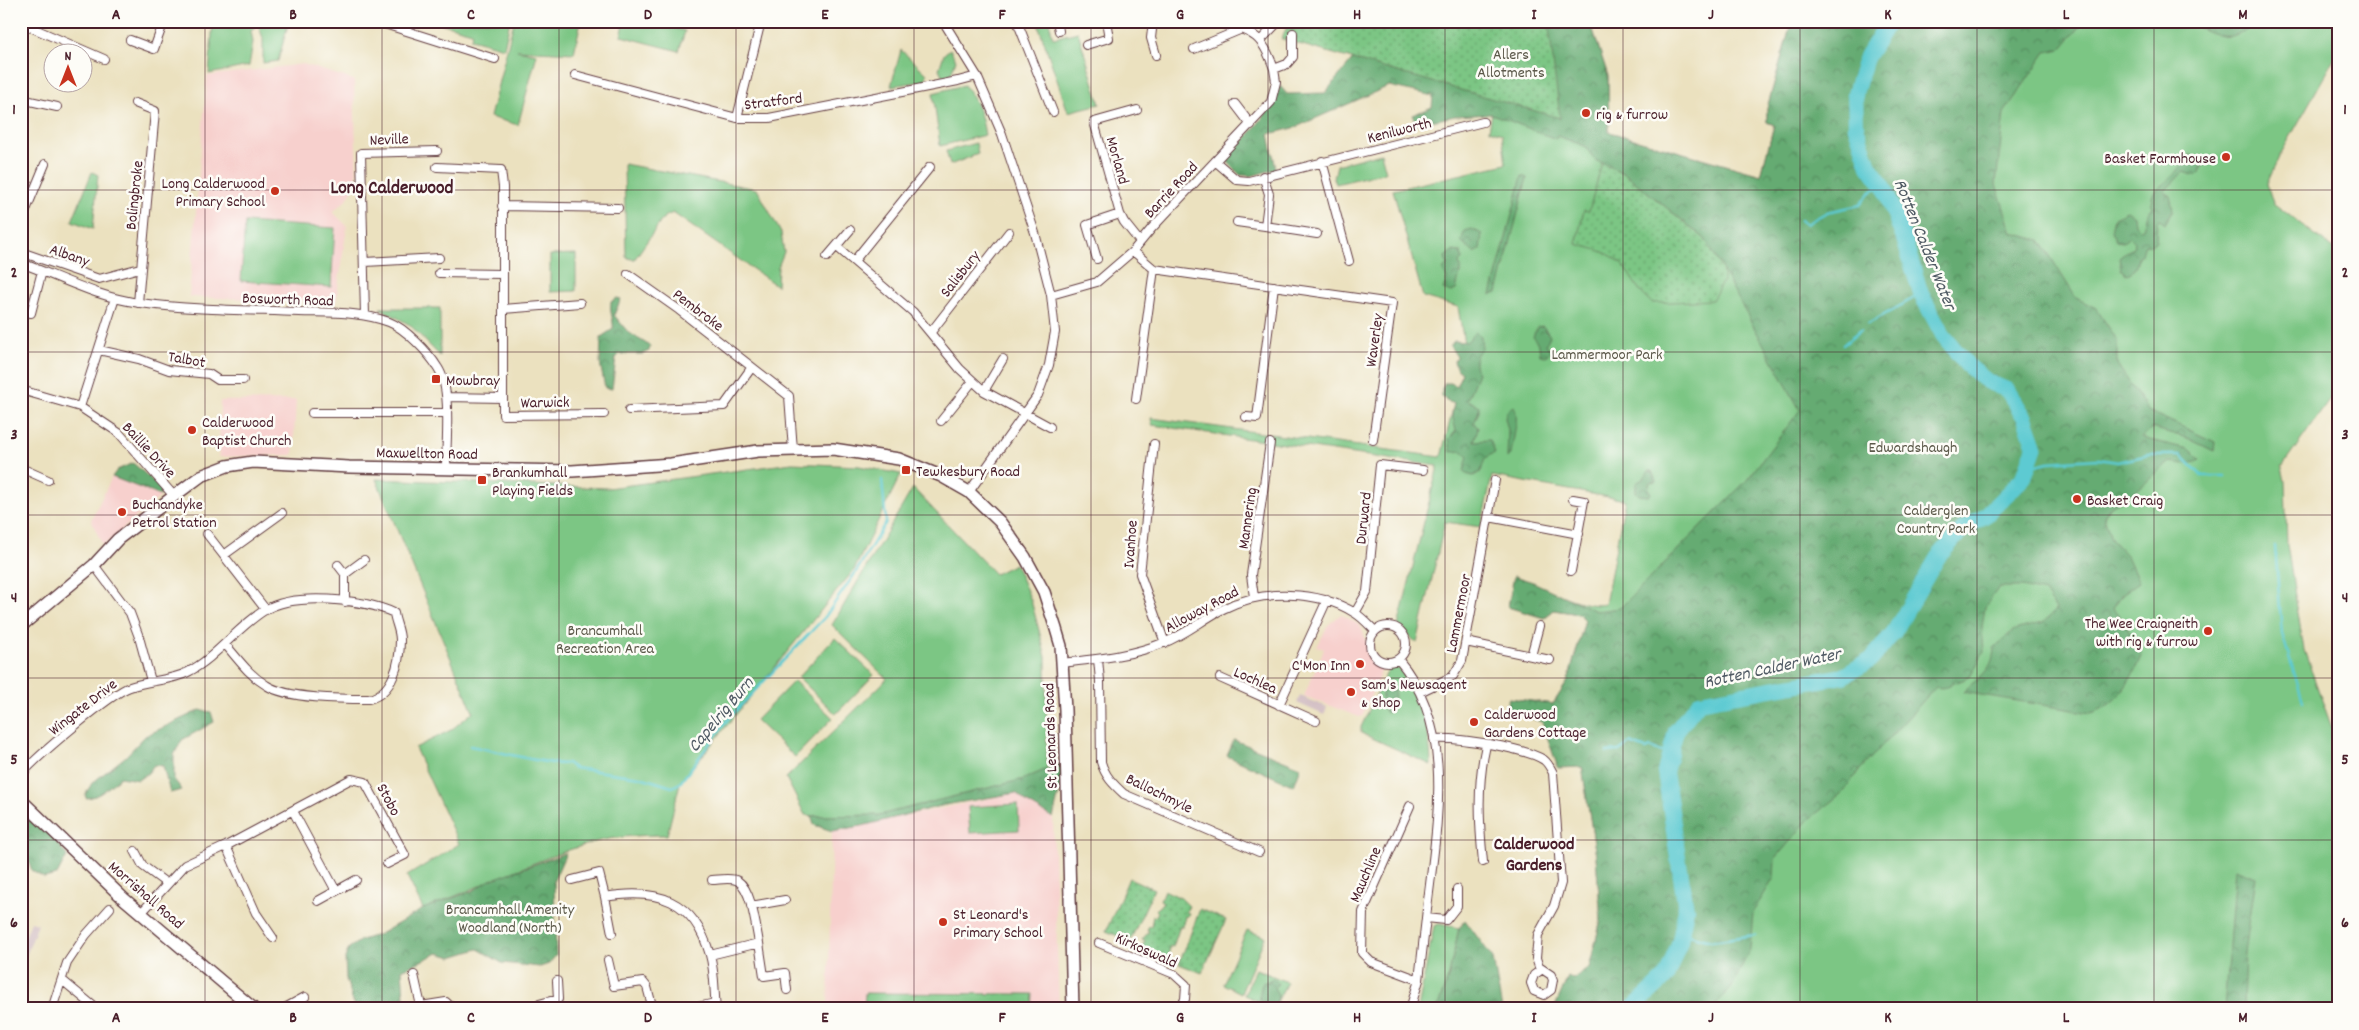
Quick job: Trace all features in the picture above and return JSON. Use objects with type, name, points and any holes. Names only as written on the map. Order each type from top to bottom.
[{"type":"street","points":[[130,40],[154,49],[164,21]]},
{"type":"street","points":[[375,21],[495,59]]},
{"type":"street","points":[[737,118],[761,21]]},
{"type":"street","points":[[943,21],[977,76],[1002,134],[1035,233],[1051,296],[1055,332],[1049,365],[1038,395],[969,492]]},
{"type":"street","points":[[1017,21],[1053,112]]},
{"type":"street","points":[[1057,21],[1058,31]]},
{"type":"street","points":[[1086,44],[1109,38],[1106,21]]},
{"type":"street","points":[[1152,21],[1152,38],[1156,55]]},
{"type":"street","points":[[1214,21],[1253,34],[1261,40],[1279,21]]},
{"type":"street","points":[[2334,21],[2338,24]]},
{"type":"street","points":[[21,23],[104,58]]},
{"type":"street","points":[[1194,49],[1242,30]]},
{"type":"street","points":[[1274,69],[1287,64],[1293,57],[1293,33]]},
{"type":"street","name":"Barrie Road","points":[[1051,296],[1097,282],[1134,250],[1271,102],[1276,82],[1274,69],[1261,40]]},
{"type":"street","name":"Stratford","points":[[575,75],[737,118],[769,118],[977,76]]},
{"type":"street","points":[[21,99],[57,107]]},
{"type":"street","name":"Bolingbroke","points":[[135,103],[155,111],[138,303]]},
{"type":"street","points":[[1235,104],[1251,125]]},
{"type":"street","name":"Morland","points":[[1137,110],[1094,122],[1120,214],[1140,242]]},
{"type":"street","name":"Kenilworth","points":[[1215,161],[1237,180],[1249,181],[1322,161],[1483,122]]},
{"type":"street","name":"Neville","points":[[365,315],[361,153],[437,151]]},
{"type":"street","points":[[1322,161],[1350,261]]},
{"type":"street","points":[[21,222],[45,164]]},
{"type":"street","points":[[854,260],[930,167]]},
{"type":"street","name":"Warwick","points":[[437,168],[501,170],[503,187],[503,415],[604,414]]},
{"type":"street","points":[[1264,176],[1269,194],[1265,226]]},
{"type":"street","points":[[502,206],[618,208]]},
{"type":"street","points":[[1097,258],[1087,225],[1120,214]]},
{"type":"street","points":[[1237,222],[1317,234]]},
{"type":"street","points":[[827,257],[850,230]]},
{"type":"street","name":"Salisbury","points":[[931,332],[1009,232]]},
{"type":"street","points":[[837,247],[913,312],[984,391],[1050,427]]},
{"type":"street","points":[[1134,250],[1154,269],[1136,399]]},
{"type":"street","name":"Albany","points":[[21,252],[99,279],[140,268]]},
{"type":"street","points":[[365,262],[439,258]]},
{"type":"street","name":"Bosworth Road","points":[[21,263],[115,298],[138,303],[213,310],[365,315],[391,322],[420,345],[439,368],[444,378],[447,397],[446,468]]},
{"type":"street","name":"Waverley","points":[[1154,269],[1392,303],[1373,440]]},
{"type":"street","points":[[21,311],[31,313],[42,271]]},
{"type":"street","points":[[439,273],[502,274]]},
{"type":"street","name":"Pembroke","points":[[628,274],[679,310],[788,396],[793,450]]},
{"type":"street","points":[[1246,417],[1257,418],[1274,286]]},
{"type":"street","points":[[80,407],[115,298]]},
{"type":"street","points":[[503,308],[580,303]]},
{"type":"street","name":"Talbot","points":[[99,350],[139,359],[169,370],[208,374],[218,380],[243,380]]},
{"type":"street","points":[[984,391],[1003,359]]},
{"type":"street","points":[[629,410],[724,406],[752,367]]},
{"type":"street","points":[[941,421],[973,381]]},
{"type":"street","name":"Baillie Drive","points":[[21,390],[80,407],[119,433],[174,496]]},
{"type":"street","name":"Warwick","points":[[447,397],[502,398]]},
{"type":"street","points":[[312,413],[446,413]]},
{"type":"street","name":"Ivanhoe","points":[[1154,444],[1140,574],[1165,643]]},
{"type":"street","name":"Mannering","points":[[1254,597],[1251,575],[1270,444]]},
{"type":"street","name":"Maxwellton Road","points":[[21,626],[94,565],[118,539],[201,476],[217,469],[253,462],[349,467],[572,471],[616,470],[758,452],[833,449],[899,458],[942,476],[969,492]]},
{"type":"street","name":"Durward","points":[[1356,613],[1367,592],[1380,465],[1423,470]]},
{"type":"street","points":[[21,468],[48,480]]},
{"type":"street","name":"Lammermoor","points":[[1420,692],[1453,676],[1462,660],[1495,480]]},
{"type":"street","name":"St Leonards Road","points":[[969,492],[1000,522],[1035,575],[1044,592],[1056,629],[1062,663],[1073,1009]]},
{"type":"street","points":[[1571,571],[1584,501],[1573,499]]},
{"type":"street","points":[[224,555],[282,512]]},
{"type":"street","points":[[1489,517],[1579,534]]},
{"type":"street","points":[[207,534],[266,610]]},
{"type":"street","points":[[345,574],[364,560]]},
{"type":"street","points":[[94,565],[130,613],[139,637],[151,681]]},
{"type":"street","points":[[338,566],[345,574],[344,602]]},
{"type":"street","name":"Alloway Road","points":[[1062,663],[1131,654],[1165,643],[1222,609],[1254,597],[1283,594],[1327,600],[1356,613],[1375,631]]},
{"type":"street","name":"Wingate Drive","points":[[21,774],[107,701],[128,687],[190,671],[266,610],[290,601],[312,600],[380,606],[394,613],[400,642],[391,682],[380,696],[369,699],[342,699],[296,694],[268,686],[248,672],[225,644]]},
{"type":"street","name":"Lochlea","points":[[1280,705],[1327,600]]},
{"type":"street","points":[[1390,626],[1403,634],[1406,644],[1398,658],[1387,662],[1372,653],[1370,641],[1375,631],[1390,626]]},
{"type":"street","points":[[1531,656],[1539,626]]},
{"type":"street","points":[[1466,642],[1550,660]]},
{"type":"street","points":[[1398,658],[1420,692],[1437,755],[1439,795],[1419,980],[1410,1009]]},
{"type":"street","name":"Ballochmyle","points":[[1098,659],[1100,681],[1100,750],[1104,772],[1110,780],[1124,794],[1259,852]]},
{"type":"street","name":"Lochlea","points":[[1220,678],[1316,721]]},
{"type":"street","points":[[1434,739],[1463,739],[1533,755],[1545,761],[1553,773],[1561,883],[1554,906],[1538,935],[1536,958],[1541,970]]},
{"type":"street","points":[[1483,862],[1479,788],[1480,767],[1486,745]]},
{"type":"street","name":"Stobo","points":[[142,912],[166,883],[185,865],[226,846],[351,779],[365,782],[405,855],[387,864]]},
{"type":"street","name":"Morrishall Road","points":[[21,800],[123,898],[142,912],[254,1009]]},
{"type":"street","name":"Mauchline","points":[[1410,806],[1362,912],[1362,953],[1371,962],[1419,980]]},
{"type":"street","points":[[293,811],[336,891]]},
{"type":"street","points":[[226,846],[256,913],[273,938]]},
{"type":"street","points":[[134,851],[143,866],[166,883]]},
{"type":"street","points":[[572,880],[600,873],[612,933]]},
{"type":"street","points":[[712,880],[731,879],[738,881],[744,887],[751,906],[764,976],[785,973],[787,990]]},
{"type":"street","points":[[318,901],[356,880]]},
{"type":"street","points":[[1426,918],[1446,920],[1457,906],[1458,889]]},
{"type":"street","points":[[605,897],[641,892],[658,895],[684,911],[693,922],[710,955],[716,1006],[689,1009]]},
{"type":"street","points":[[751,906],[785,900]]},
{"type":"street","points":[[52,1009],[67,963],[86,934],[110,908]]},
{"type":"street","points":[[710,955],[759,943]]},
{"type":"street","name":"Kirkoswald","points":[[1099,943],[1174,974],[1186,985],[1185,999],[1180,1009]]},
{"type":"street","points":[[608,960],[614,986],[643,982],[647,987],[653,1009]]},
{"type":"street","points":[[414,975],[421,1006],[446,1002],[453,1009]]},
{"type":"street","points":[[62,980],[97,1009]]},
{"type":"street","points":[[537,1009],[539,1004],[558,999],[557,981]]},
{"type":"street","points":[[283,1009],[305,997]]},
{"type":"shaded area","name":"Long Calderwood Primary School","points":[[303,64],[354,80],[357,183],[347,199],[333,212],[347,226],[336,302],[189,297],[207,76]]},
{"type":"shaded area","points":[[296,400],[293,455],[219,457],[220,401]]},
{"type":"shaded area","points":[[112,477],[161,496],[103,546],[91,520]]},
{"type":"shaded area","points":[[1341,614],[1361,626],[1373,661],[1383,667],[1362,716],[1359,717],[1304,696],[1324,649],[1317,647],[1328,625]]},
{"type":"shaded area","points":[[1300,696],[1327,707],[1324,715],[1297,703]]},
{"type":"shaded area","name":"St Leonard's Primary School","points":[[1016,793],[1026,802],[1053,818],[1059,1009],[828,1009],[832,831]]},
{"type":"shaded area","points":[[31,922],[38,924],[23,964],[21,948]]},
{"type":"green space","points":[[213,21],[289,21],[278,61],[263,63],[263,38],[259,27],[256,26],[251,31],[253,42],[249,66],[209,74]]},
{"type":"green space","points":[[432,21],[510,21],[504,48],[471,39],[472,32]]},
{"type":"green space","points":[[514,21],[581,21],[574,53],[517,50],[537,54],[518,125],[490,117]]},
{"type":"green space","points":[[625,21],[652,21],[685,31],[679,51],[621,36]]},
{"type":"green space","points":[[1037,21],[1049,21],[1053,38],[1078,32],[1100,104],[1068,112]]},
{"type":"green space","name":"Allers Allotments","points":[[1290,21],[1548,21],[1560,118],[1281,39]]},
{"type":"green space","points":[[1548,21],[1590,21],[1608,76],[1609,132],[1761,175],[1774,125],[1767,122],[1767,108],[1792,21],[2338,21],[2338,52],[2279,157],[2267,184],[2273,203],[2338,252],[2338,388],[2282,467],[2285,481],[2287,545],[2304,650],[2338,745],[2338,1009],[1557,1009],[1589,968],[1601,920],[1596,856],[1579,746],[1552,746],[1542,722],[1505,709],[1509,698],[1553,704],[1568,681],[1585,620],[1579,614],[1554,610],[1544,618],[1508,607],[1514,576],[1573,600],[1596,605],[1605,604],[1625,500],[1492,476],[1481,527],[1445,522],[1417,643],[1398,626],[1438,466],[1152,425],[1151,418],[1441,457],[1466,356],[1458,307],[1423,297],[1393,190],[1506,164],[1502,134],[1489,130],[1492,114],[1560,118]]},
{"type":"green space","name":"Calderglen Country Park","points":[[1548,21],[1590,21],[1608,76],[1609,132],[1761,175],[1774,125],[1767,122],[1767,108],[1792,21],[2085,21],[2061,49],[2046,52],[2004,113],[1996,184],[2012,233],[2040,240],[2076,298],[2096,308],[2117,340],[2117,364],[2148,411],[2215,442],[2214,451],[2187,438],[2152,428],[2141,438],[2188,449],[2201,460],[2183,464],[2169,462],[2135,492],[2111,506],[2104,516],[2111,539],[2127,556],[2139,582],[2122,594],[2113,609],[2126,626],[2142,654],[2128,682],[2117,698],[2101,709],[2091,713],[1963,692],[1984,673],[1991,663],[1994,648],[2014,630],[2043,623],[2056,609],[2045,592],[2022,587],[1999,587],[1985,607],[1982,627],[1984,651],[1970,677],[1942,688],[1936,687],[1857,773],[1842,793],[1808,820],[1775,859],[1774,878],[1753,912],[1750,949],[1731,989],[1711,1009],[1554,1009],[1568,977],[1573,979],[1589,968],[1601,920],[1596,856],[1582,767],[1558,768],[1542,722],[1505,709],[1509,698],[1553,704],[1568,681],[1585,620],[1579,614],[1554,610],[1544,618],[1508,607],[1514,576],[1533,582],[1596,611],[1620,608],[1747,480],[1800,410],[1705,239],[1625,174],[1595,160],[1585,146],[1557,136],[1556,139],[1492,114],[1455,116],[1417,124],[1412,115],[1432,107],[1433,96],[1389,86],[1294,128],[1269,134],[1276,169],[1251,176],[1240,175],[1226,160],[1264,116],[1276,97],[1280,86],[1287,94],[1325,93],[1353,59],[1559,117]]},
{"type":"green space","points":[[2189,21],[2258,21],[2240,33],[2225,36],[2210,33],[2191,24]]},
{"type":"green space","points":[[950,49],[956,60],[951,74],[943,77],[939,69],[944,54]]},
{"type":"green space","points":[[901,50],[927,74],[925,81],[891,86]]},
{"type":"green space","points":[[964,85],[978,108],[985,135],[940,146],[933,93]]},
{"type":"green space","points":[[976,143],[978,154],[950,165],[946,151]]},
{"type":"green space","points":[[1381,153],[1386,172],[1336,184],[1334,178],[1337,165]]},
{"type":"green space","points":[[2190,154],[2205,166],[2202,165],[2200,173],[2195,176],[2183,172],[2164,192],[2170,196],[2173,210],[2165,224],[2160,220],[2157,222],[2156,241],[2151,245],[2145,244],[2142,254],[2138,256],[2134,269],[2127,274],[2121,270],[2119,258],[2133,247],[2135,242],[2130,237],[2123,242],[2116,241],[2111,231],[2114,217],[2127,211],[2134,216],[2135,224],[2140,229],[2143,228],[2147,214],[2153,207],[2151,202],[2153,194],[2189,160]]},
{"type":"green space","points":[[1602,163],[1625,174],[1705,239],[1723,271],[1723,281],[1712,300],[1652,303],[1624,267],[1614,258],[1608,254],[1576,244],[1584,210],[1589,211]]},
{"type":"green space","points":[[624,164],[757,189],[781,233],[784,252],[778,267],[777,286],[673,213],[664,217],[634,260],[626,257]]},
{"type":"green space","points":[[92,172],[98,175],[93,229],[72,221]]},
{"type":"green space","points":[[1522,176],[1527,178],[1497,293],[1491,295]]},
{"type":"green space","points":[[245,222],[335,228],[331,287],[241,281]]},
{"type":"green space","points":[[1472,229],[1482,234],[1480,249],[1474,253],[1461,241],[1465,231]]},
{"type":"green space","points":[[1452,251],[1461,252],[1462,259],[1459,263],[1461,269],[1456,290],[1451,292],[1443,289],[1447,279],[1443,270],[1447,265],[1445,257]]},
{"type":"green space","points":[[576,254],[576,291],[550,292],[550,255]]},
{"type":"green space","points":[[617,298],[621,299],[614,315],[628,332],[650,346],[649,351],[643,354],[620,354],[616,358],[612,389],[605,388],[600,363],[601,337],[613,329],[611,302]]},
{"type":"green space","points":[[380,308],[440,308],[440,356],[410,325]]},
{"type":"green space","points":[[1543,326],[1550,336],[1546,344],[1550,351],[1546,356],[1540,355],[1539,345],[1533,337],[1537,327]]},
{"type":"green space","points":[[1475,332],[1481,336],[1482,349],[1475,360],[1475,367],[1478,373],[1467,400],[1479,406],[1474,423],[1478,428],[1474,441],[1490,440],[1495,453],[1486,458],[1481,472],[1473,476],[1466,474],[1464,471],[1468,456],[1462,451],[1451,452],[1449,439],[1456,431],[1452,414],[1454,403],[1442,397],[1442,389],[1445,383],[1451,383],[1456,386],[1462,373],[1456,368],[1454,361],[1457,357],[1450,346],[1454,341],[1467,342]]},
{"type":"green space","points":[[1513,406],[1516,415],[1515,429],[1511,455],[1507,458],[1508,430],[1505,418],[1507,411]]},
{"type":"green space","points":[[133,463],[161,488],[161,496],[112,477],[117,470]]},
{"type":"green space","name":"Brancumhall Recreation Area","points":[[792,463],[859,466],[901,474],[854,570],[680,783],[667,835],[629,836],[591,843],[527,866],[423,909],[407,876],[459,844],[415,748],[451,730],[473,712],[376,479],[608,488]]},
{"type":"green space","points":[[1649,471],[1652,471],[1656,481],[1650,482],[1648,489],[1651,493],[1649,496],[1639,495],[1636,492],[1636,483],[1643,479]]},
{"type":"green space","points":[[913,488],[995,574],[1015,564],[1031,600],[1046,657],[1047,781],[876,821],[805,815],[786,778],[887,679],[832,625]]},
{"type":"green space","points":[[835,638],[874,675],[836,714],[798,677]]},
{"type":"green space","points":[[1390,666],[1397,666],[1405,677],[1423,712],[1429,738],[1431,765],[1361,733],[1361,727]]},
{"type":"green space","points":[[794,681],[833,718],[795,757],[756,720]]},
{"type":"green space","points":[[1389,683],[1393,684],[1395,697],[1390,698],[1392,710],[1386,713],[1381,701],[1384,690]]},
{"type":"green space","points":[[200,710],[211,712],[214,722],[182,740],[174,755],[174,779],[182,790],[170,793],[163,766],[154,765],[148,773],[138,780],[120,777],[96,796],[86,798],[85,795],[92,783],[125,757],[145,736]]},
{"type":"green space","points":[[1234,740],[1301,767],[1294,786],[1227,756]]},
{"type":"green space","points":[[1067,760],[1053,818],[1026,802],[1016,793],[945,805],[862,826],[832,831],[814,825],[811,816],[879,815],[1024,779]]},
{"type":"green space","points":[[1018,804],[1019,830],[970,833],[968,807]]},
{"type":"green space","points":[[21,806],[55,839],[67,856],[57,875],[44,878],[32,871],[26,853],[21,852]]},
{"type":"green space","name":"Brancumhall Amenity Woodland (North)","points":[[566,853],[554,880],[556,955],[549,964],[540,967],[502,963],[478,949],[452,957],[438,953],[402,970],[405,1009],[355,1009],[346,979],[345,958],[349,948],[361,940],[380,934],[423,909],[474,890],[490,880]]},
{"type":"green space","points":[[2235,869],[2256,877],[2245,952],[2243,1009],[2224,1009]]},
{"type":"green space","points":[[1129,878],[1154,889],[1130,941],[1106,931]]},
{"type":"green space","points":[[1164,890],[1181,898],[1189,906],[1186,912],[1189,913],[1187,917],[1185,916],[1183,926],[1180,926],[1173,947],[1170,946],[1168,959],[1142,947],[1145,941],[1142,940],[1149,931],[1147,930],[1151,926],[1153,916],[1155,917],[1158,912],[1156,910],[1163,902],[1160,900]]},
{"type":"green space","points":[[1200,909],[1226,920],[1202,973],[1179,964]]},
{"type":"green space","points":[[1465,920],[1493,958],[1502,1009],[1437,1009],[1449,975],[1459,928]]},
{"type":"green space","points":[[1439,924],[1459,928],[1449,975],[1437,1009],[1418,1009],[1434,926]]},
{"type":"green space","points":[[1247,930],[1265,937],[1241,993],[1223,984]]},
{"type":"green space","points":[[1256,969],[1287,982],[1274,1008],[1244,995]]},
{"type":"green space","points":[[1274,979],[1278,984],[1274,987],[1278,996],[1277,1002],[1271,1006],[1260,1000],[1259,997],[1262,983]]},
{"type":"green space","points":[[865,993],[1033,994],[1032,1009],[864,1009]]},
{"type":"waterway","name":"Rotten Calder Water","points":[[1632,1009],[1666,977],[1680,941],[1686,909],[1665,772],[1676,731],[1699,702],[1843,676],[1871,660],[1894,632],[1938,557],[1963,529],[1986,515],[2024,477],[2035,446],[2025,418],[2007,390],[1988,382],[1967,365],[1943,335],[1921,294],[1903,236],[1884,187],[1869,166],[1856,127],[1855,93],[1866,58],[1889,21]]},
{"type":"waterway","points":[[1801,220],[1806,224],[1827,212],[1860,205],[1869,193],[1882,184]]},
{"type":"waterway","points":[[1868,324],[1921,294]]},
{"type":"waterway","points":[[1843,345],[1861,330]]},
{"type":"waterway","points":[[2029,467],[2048,462],[2098,459],[2118,462],[2148,455],[2181,455],[2202,476],[2225,476]]},
{"type":"waterway","name":"Capelrig Burn","points":[[470,746],[550,763],[567,763],[574,768],[640,777],[672,787],[680,783],[728,719],[825,617],[856,572],[886,522],[882,480]]},
{"type":"waterway","points":[[2275,546],[2282,634],[2303,701]]},
{"type":"waterway","points":[[1607,752],[1619,751],[1630,743],[1646,749],[1651,747],[1661,752],[1671,752]]},
{"type":"waterway","points":[[1681,933],[1711,941],[1755,935]]},
{"type":"place","name":"rig & furrow","points":[[1586,113]]},
{"type":"place","name":"Basket Farmhouse","points":[[2226,157]]},
{"type":"place","name":"Long Calderwood Primary School","points":[[275,191]]},
{"type":"place","name":"Mowbray","points":[[436,379]]},
{"type":"place","name":"Calderwood Baptist Church","points":[[192,430]]},
{"type":"place","name":"Tewkesbury Road","points":[[906,470]]},
{"type":"place","name":"Brankumhall Playing Fields","points":[[482,480]]},
{"type":"place","name":"Basket Craig","points":[[2077,499]]},
{"type":"place","name":"Buchandyke Petrol Station","points":[[122,512]]},
{"type":"place","name":"The Wee Craigneith with rig & furrow","points":[[2208,631]]},
{"type":"place","name":"C'Mon Inn","points":[[1360,664]]},
{"type":"place","name":"Sam's Newsagent & Shop","points":[[1351,692]]},
{"type":"place","name":"Calderwood Gardens Cottage","points":[[1474,722]]},
{"type":"place","name":"St Leonard's Primary School","points":[[943,922]]},
{"type":"district","name":"Long Calderwood","points":[[392,186]]},
{"type":"district","name":"Calderwood Gardens","points":[[1534,853]]},
{"type":"park label","name":"Lammermoor Park","points":[[1607,353]]},
{"type":"park label","name":"Edwardshaugh","points":[[1913,446]]}]
